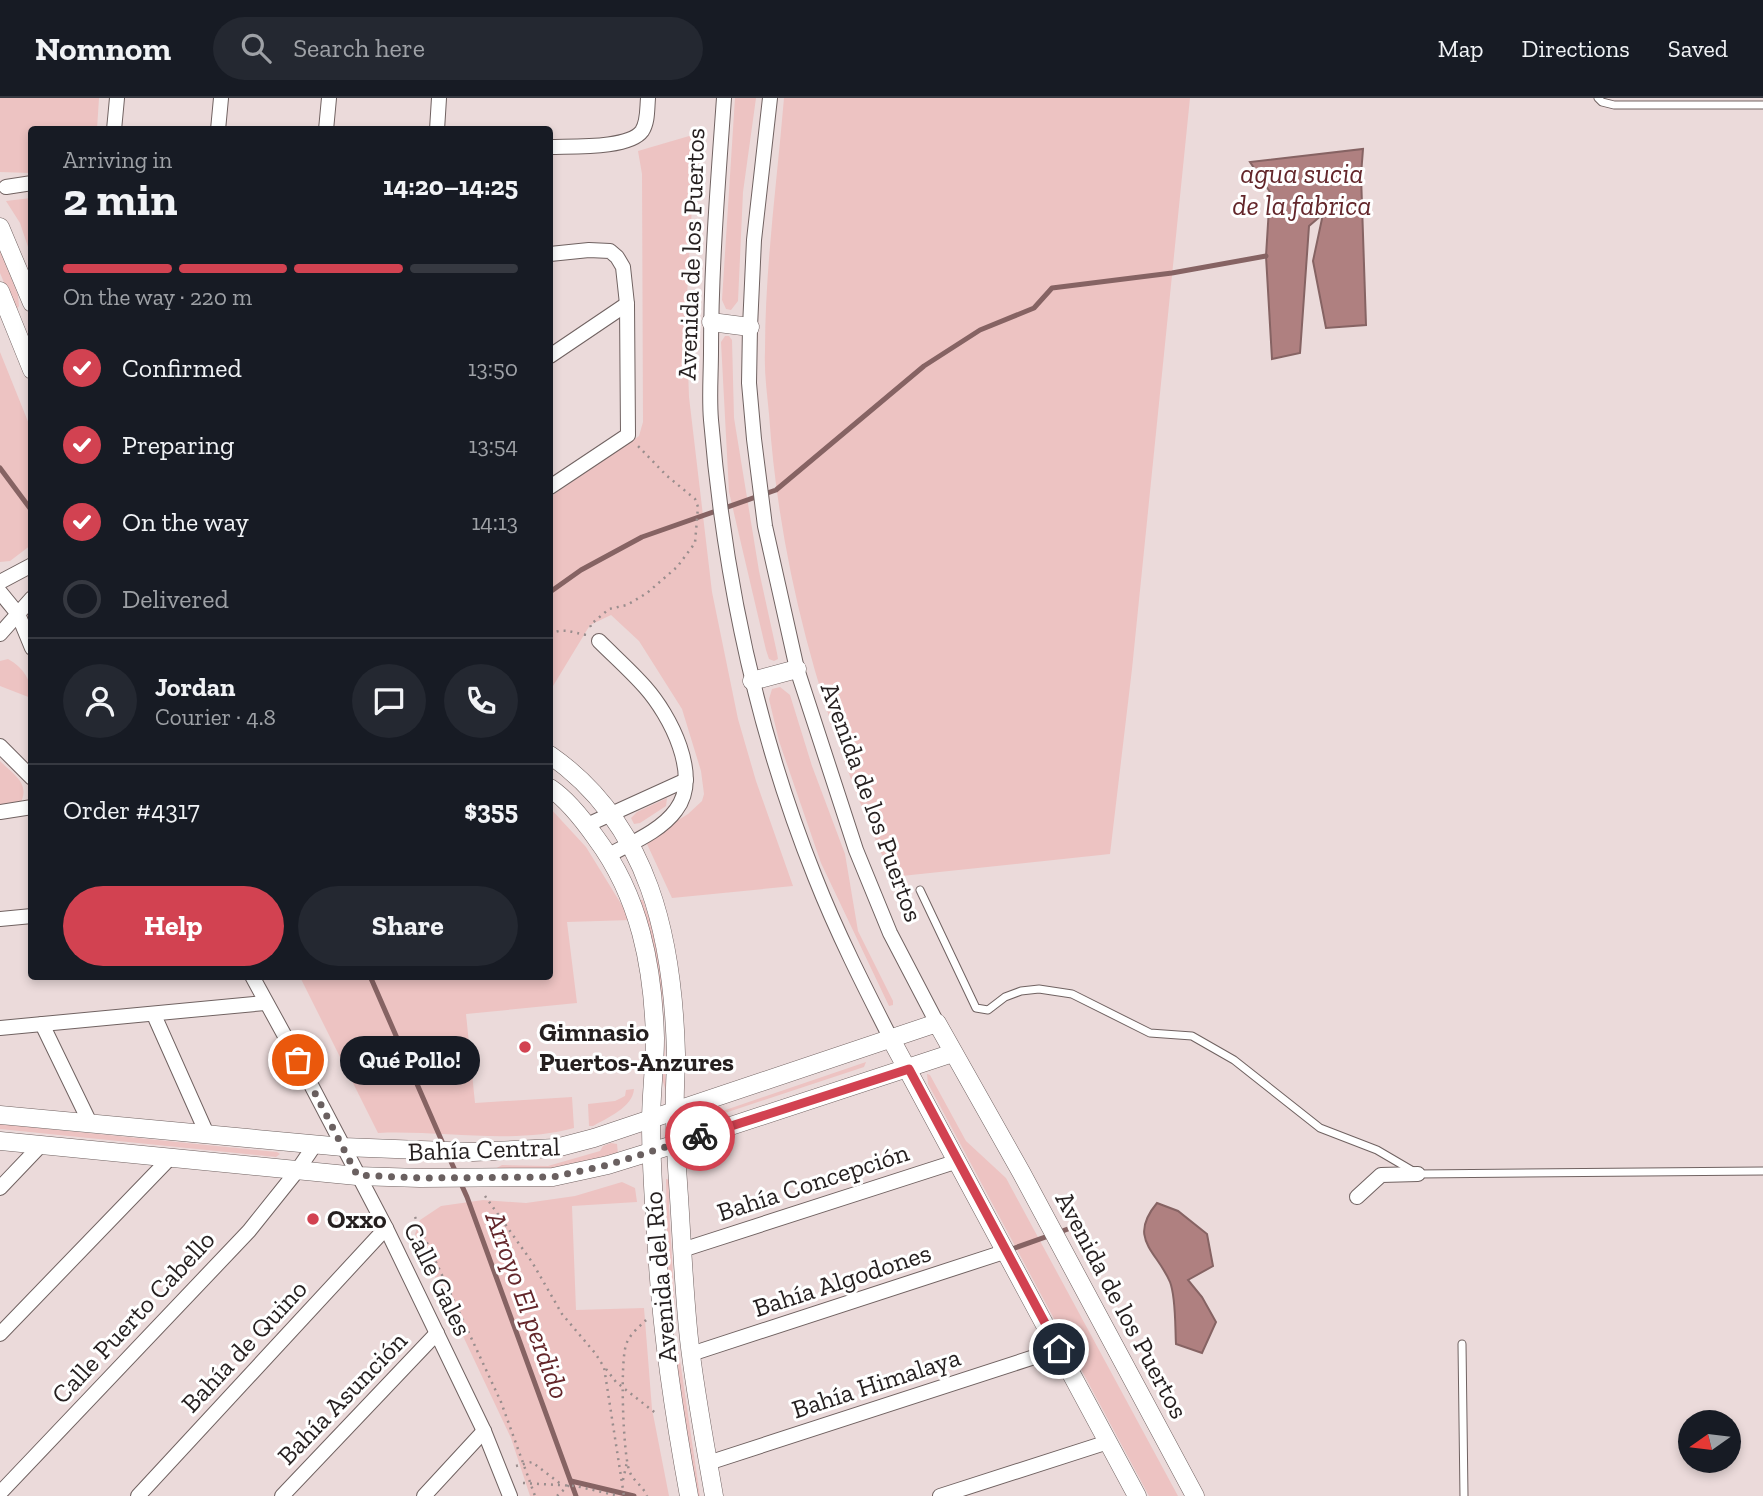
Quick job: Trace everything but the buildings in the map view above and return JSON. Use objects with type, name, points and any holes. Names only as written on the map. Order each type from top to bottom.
[{"type":"street","points":[[114,126],[117,98]]},
{"type":"street","points":[[218,126],[220,98]]},
{"type":"street","points":[[326,126],[329,98]]},
{"type":"street","points":[[437,126],[439,98]]},
{"type":"street","points":[[553,147],[599,145],[635,138],[641,133],[647,117],[648,98]]},
{"type":"street","name":"Avenida de los Puertos","points":[[724,98],[711,322],[711,418],[725,541],[752,681],[783,788],[814,877],[851,962],[1137,1496]]},
{"type":"street","name":"Avenida de los Puertos","points":[[770,98],[754,240],[749,383],[765,526],[797,669],[874,898],[936,1023],[1021,1172],[1195,1496]]},
{"type":"street","points":[[6,187],[28,184]]},
{"type":"street","points":[[0,227],[28,294]]},
{"type":"street","points":[[553,254],[610,251],[623,267],[627,304],[628,435],[553,485]]},
{"type":"street","points":[[0,291],[28,360]]},
{"type":"street","points":[[553,354],[627,304]]},
{"type":"street","points":[[13,323],[28,316]]},
{"type":"street","points":[[711,322],[750,327]]},
{"type":"street","points":[[0,582],[28,568]]},
{"type":"street","points":[[0,592],[18,614],[28,639]]},
{"type":"street","points":[[28,603],[0,633],[28,646]]},
{"type":"street","points":[[599,641],[647,689],[668,722],[682,753],[686,779],[684,798],[665,822],[609,855]]},
{"type":"street","points":[[752,681],[797,669]]},
{"type":"street","points":[[0,746],[28,774]]},
{"type":"street","name":"Avenida del Río","points":[[553,757],[568,768],[611,814],[630,844],[650,887],[667,944],[672,986],[676,1056],[674,1111],[690,1345],[714,1496]]},
{"type":"street","points":[[587,825],[686,779]]},
{"type":"street","name":"Avenida del Río","points":[[553,791],[587,825],[609,855],[629,894],[643,940],[655,1039],[651,1119],[664,1340],[689,1496]]},
{"type":"street","points":[[0,812],[28,808]]},
{"type":"street","points":[[629,894],[650,887]]},
{"type":"street","points":[[0,919],[28,916]]},
{"type":"street","name":"Calle Gales","points":[[254,980],[386,1228],[484,1431],[510,1496]]},
{"type":"street","points":[[0,1028],[265,1003]]},
{"type":"street","points":[[154,1015],[207,1134]]},
{"type":"street","name":"Bahía Central","points":[[0,1115],[314,1146],[479,1152],[555,1148],[594,1138],[936,1023]]},
{"type":"street","points":[[43,1024],[90,1123]]},
{"type":"street","name":"Bahía Central","points":[[0,1141],[297,1171],[482,1184],[553,1177],[608,1165],[953,1053]]},
{"type":"street","points":[[0,1188],[41,1145]]},
{"type":"street","name":"Calle Puerto Cabello","points":[[0,1493],[248,1231],[314,1146]]},
{"type":"street","points":[[479,1152],[482,1184]]},
{"type":"street","points":[[0,1334],[171,1157]]},
{"type":"street","name":"Bahía Concepción","points":[[682,1250],[958,1161]]},
{"type":"street","points":[[1357,1197],[1381,1174],[1418,1174]]},
{"type":"street","name":"Bahía de Quino","points":[[138,1496],[386,1228]]},
{"type":"street","name":"Bahía Algodones","points":[[690,1345],[1007,1251]]},
{"type":"street","name":"Bahía Asunción","points":[[282,1496],[437,1333]]},
{"type":"street","points":[[664,1340],[690,1345]]},
{"type":"street","name":"Bahía Himalaya","points":[[708,1463],[1059,1349]]},
{"type":"street","points":[[424,1496],[484,1431]]},
{"type":"street","points":[[940,1496],[1108,1442]]},
{"type":"lane","points":[[1598,98],[1614,105],[1763,105]]},
{"type":"lane","points":[[920,890],[975,1008],[988,1010],[1005,997],[1021,991],[1039,989],[1072,994],[1150,1032],[1192,1036],[1234,1060],[1320,1128],[1377,1150],[1418,1174],[1763,1171]]},
{"type":"lane","points":[[1462,1344],[1464,1496]]},
{"type":"path","points":[[599,641],[590,625],[609,609],[627,605],[647,593],[677,567],[695,543],[698,507],[695,499],[666,475],[628,435]]},
{"type":"path","points":[[553,633],[559,629],[572,630],[599,641]]},
{"type":"path","points":[[482,1184],[562,1314],[623,1387],[658,1415]]},
{"type":"path","points":[[415,1217],[501,1402],[535,1496]]},
{"type":"path","points":[[647,1496],[630,1473],[627,1460],[623,1357],[627,1341],[648,1317]]},
{"type":"path","points":[[604,1367],[624,1496]]},
{"type":"path","points":[[622,1483],[627,1460]]},
{"type":"path","points":[[516,1466],[532,1462],[562,1485]]},
{"type":"path","points":[[523,1483],[569,1485],[619,1496]]},
{"type":"path","points":[[557,1496],[569,1485]]},
{"type":"shaded area","points":[[0,98],[99,98],[97,126],[28,126],[28,173],[0,172]]},
{"type":"shaded area","points":[[735,98],[756,98],[743,192],[738,301],[731,310],[726,309],[722,300]]},
{"type":"shaded area","points":[[784,98],[1190,98],[1132,669],[1110,854],[892,877],[868,822],[846,766],[810,651],[783,533],[775,474],[765,359],[769,256]]},
{"type":"shaded area","points":[[696,134],[686,314],[689,397],[712,592],[738,719],[756,781],[793,886],[672,898],[647,844],[654,835],[688,814],[702,801],[704,794],[701,771],[682,709],[639,641],[611,615],[590,625],[553,686],[553,495],[639,436],[643,422],[642,174],[638,151]]},
{"type":"shaded area","points":[[28,198],[28,247],[20,223],[6,201]]},
{"type":"shaded area","points":[[0,249],[18,295],[19,306],[16,311],[0,273]]},
{"type":"shaded area","points":[[725,336],[732,340],[734,418],[759,571],[778,659],[774,661],[769,659],[766,650],[729,492],[721,342]]},
{"type":"shaded area","points":[[0,352],[28,422],[28,547],[10,561],[0,562]]},
{"type":"shaded area","points":[[8,659],[26,676],[28,697],[0,686],[0,661]]},
{"type":"shaded area","points":[[780,687],[790,695],[812,766],[845,854],[858,931],[893,1005],[889,1006],[821,863],[779,741],[769,699],[772,689]]},
{"type":"shaded area","points":[[0,761],[22,784],[21,802],[0,807]]},
{"type":"shaded area","points":[[667,798],[666,806],[634,824],[631,818],[637,812]]},
{"type":"shaded area","points":[[553,811],[586,847],[631,920],[567,922],[577,1003],[466,1014],[475,1103],[572,1097],[574,1128],[526,1136],[378,1133],[302,980],[553,980]]},
{"type":"shaded area","points":[[640,900],[643,900],[655,936],[662,981],[666,1091],[662,1079],[657,966]]},
{"type":"shaded area","points":[[866,1062],[864,1067],[707,1119],[708,1116]]},
{"type":"shaded area","points":[[927,1074],[966,1141],[1006,1178],[1178,1496],[1149,1496],[928,1084]]},
{"type":"shaded area","points":[[634,1089],[624,1107],[589,1126],[588,1104],[615,1101],[625,1096],[626,1090]]},
{"type":"shaded area","points":[[0,1124],[280,1154],[276,1157],[0,1129]]},
{"type":"shaded area","points":[[617,1144],[618,1154],[549,1173],[493,1170],[502,1165],[548,1166],[600,1151],[603,1146]]},
{"type":"shaded area","points":[[666,1179],[670,1180],[669,1208],[676,1327],[669,1322]]},
{"type":"shaded area","points":[[622,1182],[635,1188],[637,1202],[572,1206],[576,1310],[644,1308],[652,1409],[669,1496],[530,1496],[511,1438],[415,1234],[420,1220],[441,1206],[483,1200],[526,1203],[575,1196]]},
{"type":"shaded area","points":[[676,1345],[700,1496],[694,1496],[673,1346]]},
{"type":"water","name":"agua sucia de la fabrica","points":[[1363,149],[1361,175],[1366,325],[1326,328],[1313,261],[1323,214],[1309,226],[1300,353],[1272,359],[1266,256],[1270,192],[1250,162]]},
{"type":"water","points":[[1157,1203],[1178,1211],[1207,1234],[1213,1266],[1188,1280],[1202,1297],[1216,1322],[1202,1353],[1176,1344],[1172,1288],[1145,1236],[1148,1215]]},
{"type":"waterway","points":[[553,590],[581,570],[642,537],[776,490],[924,366],[980,330],[1034,308],[1052,288],[1172,273],[1266,256]]},
{"type":"waterway","name":"Arroyo El perdido","points":[[0,468],[28,506]]},
{"type":"waterway","name":"Arroyo El perdido","points":[[372,980],[444,1146]]},
{"type":"waterway","name":"Arroyo El perdido","points":[[448,1155],[467,1197],[576,1496]]},
{"type":"waterway","points":[[1009,1250],[1082,1224]]},
{"type":"waterway","points":[[571,1481],[634,1496]]},
{"type":"way so far","points":[[298,1060],[357,1175],[505,1179],[553,1177],[608,1165],[700,1136]]},
{"type":"place","name":"Gimnasio Puertos-Anzures","points":[[525,1047]]},
{"type":"place","name":"Qué Pollo!","points":[[298,1060]]},
{"type":"place","name":"Oxxo","points":[[313,1219]]},
{"type":"route","points":[[700,1136],[909,1069],[1059,1349]]}]
